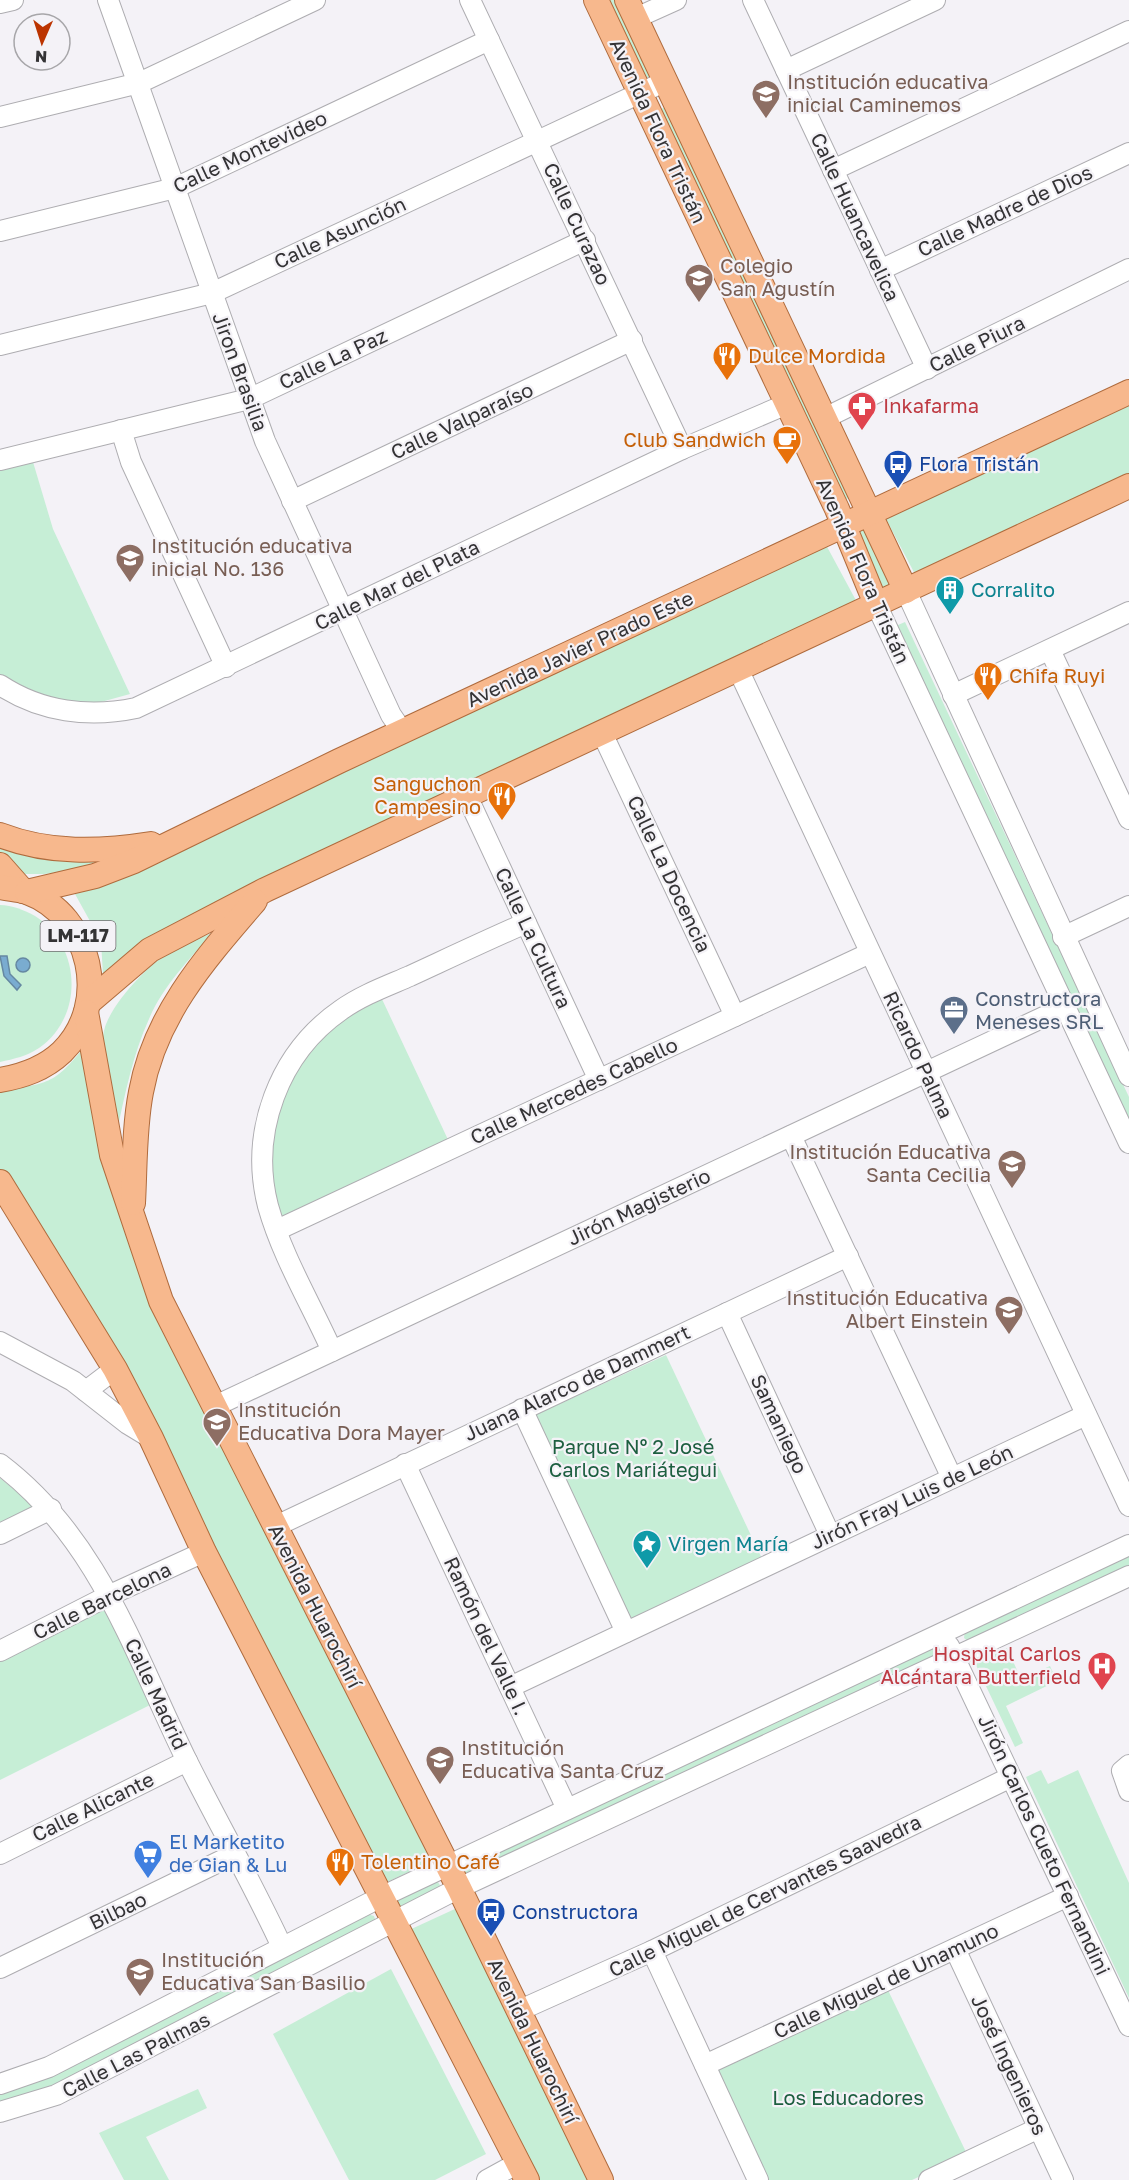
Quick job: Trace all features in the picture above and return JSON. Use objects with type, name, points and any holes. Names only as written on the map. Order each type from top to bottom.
[{"type":"main road","name":"Avenida Flora Tristán","points":[[596,0],[787,404],[876,604]]},
{"type":"main road","name":"Avenida Flora Tristán","points":[[631,9],[906,591]]},
{"type":"main road","name":"Avenida Javier Prado Este","points":[[17,890],[115,869],[402,731],[1129,392]]},
{"type":"main road","points":[[88,1007],[150,950],[265,890],[1129,486]]},
{"type":"main road","points":[[0,835],[56,849],[108,851],[159,843],[198,828]]},
{"type":"main road","name":"LM-117","points":[[0,866],[17,890],[56,909],[77,934],[87,956],[91,978],[88,1007],[77,1033],[62,1052],[44,1066],[23,1076],[0,1080]]},
{"type":"main road","points":[[132,1218],[140,1095],[154,1048],[176,999],[207,957],[265,890]]},
{"type":"main road","name":"Avenida Huarochirí","points":[[88,1007],[102,1110],[112,1155],[161,1301],[448,1866],[601,2180]]},
{"type":"main road","points":[[0,1182],[115,1369],[152,1438],[204,1552],[522,2172]]},
{"type":"street","points":[[0,3],[13,0]]},
{"type":"street","name":"Jiron Brasilia","points":[[108,0],[249,399],[292,501],[391,715],[402,731]]},
{"type":"street","points":[[0,117],[139,83],[315,0]]},
{"type":"street","name":"Calle Curazao","points":[[470,0],[682,449]]},
{"type":"street","points":[[631,9],[676,0]]},
{"type":"street","name":"Calle Huancavelica","points":[[753,0],[927,369]]},
{"type":"street","points":[[786,70],[935,0]]},
{"type":"street","points":[[833,170],[1129,31]]},
{"type":"street","name":"Calle Montevideo","points":[[0,231],[175,188],[489,40]]},
{"type":"street","name":"Calle Asunción","points":[[0,345],[212,293],[666,81]]},
{"type":"street","name":"Calle Madre de Dios","points":[[880,270],[1129,153]]},
{"type":"street","name":"Calle La Paz","points":[[0,460],[249,399],[585,240]]},
{"type":"street","name":"Calle Piura","points":[[825,418],[1129,269]]},
{"type":"street","name":"Calle Valparaíso","points":[[292,501],[632,340]]},
{"type":"street","name":"Calle Mar del Plata","points":[[0,685],[28,700],[51,708],[104,713],[136,708],[682,449],[787,404]]},
{"type":"street","points":[[121,430],[131,462],[225,667]]},
{"type":"street","name":"Avenida Flora Tristán","points":[[906,591],[1063,937],[1129,1076]]},
{"type":"street","name":"Avenida Flora Tristán","points":[[876,604],[1129,1143]]},
{"type":"street","points":[[953,695],[1129,612]]},
{"type":"street","points":[[1050,650],[1129,819]]},
{"type":"street","name":"Ricardo Palma","points":[[738,669],[1129,1506]]},
{"type":"street","name":"Calle La Docencia","points":[[602,733],[735,1016]]},
{"type":"street","name":"Calle La Cultura","points":[[466,796],[599,1080]]},
{"type":"street","points":[[1063,937],[1129,906]]},
{"type":"street","points":[[332,1351],[277,1230],[264,1179],[263,1151],[267,1118],[284,1075],[303,1046],[328,1020],[354,1002],[526,923]]},
{"type":"street","name":"Calle Mercedes Cabello","points":[[277,1230],[870,953]]},
{"type":"street","name":"Jirón Magisterio","points":[[213,1407],[1065,1007]]},
{"type":"street","points":[[791,1136],[952,1478]]},
{"type":"street","name":"Juana Alarco de Dammert","points":[[274,1527],[848,1256]]},
{"type":"street","name":"Samaniego","points":[[727,1312],[830,1536]]},
{"type":"street","points":[[0,1342],[73,1381],[152,1438]]},
{"type":"street","points":[[86,1392],[115,1369]]},
{"type":"street","points":[[522,1409],[626,1632]]},
{"type":"street","name":"Jirón Fray Luis de León","points":[[510,1687],[1086,1415]]},
{"type":"street","name":"Calle Madrid","points":[[0,1464],[26,1483],[51,1509],[68,1530],[110,1595],[187,1761],[282,1947]]},
{"type":"street","name":"Ramón del Valle I.","points":[[405,1464],[567,1809]]},
{"type":"street","points":[[0,1534],[51,1509]]},
{"type":"street","name":"Calle Las Palmas","points":[[0,2084],[49,2067],[381,1897],[1129,1545]]},
{"type":"street","name":"Calle Barcelona","points":[[0,1652],[110,1595],[204,1552]]},
{"type":"street","name":"Calle Las Palmas","points":[[0,2116],[56,2095],[459,1888],[1129,1576]]},
{"type":"street","name":"Jirón Carlos Cueto Fernandini","points":[[943,1633],[1129,2026]]},
{"type":"street","name":"Calle Alicante","points":[[0,1854],[187,1761]]},
{"type":"street","points":[[1129,1765],[1122,1771],[1129,1791]]},
{"type":"street","name":"Calle Miguel de Cervantes Saavedra","points":[[518,2011],[652,1951],[1011,1777]]},
{"type":"street","name":"Bilbao","points":[[0,1968],[236,1854]]},
{"type":"street","name":"Calle Miguel de Unamuno","points":[[705,2065],[1068,1896]]},
{"type":"street","name":"José Ingenieros","points":[[956,1949],[1063,2180]]},
{"type":"street","points":[[652,1951],[758,2180]]},
{"type":"street","points":[[929,2180],[1039,2128]]},
{"type":"street","points":[[487,2180],[522,2172]]},
{"type":"green space","points":[[603,0],[620,0],[652,76],[642,79]]},
{"type":"green space","points":[[668,105],[853,495],[842,502],[658,111]]},
{"type":"green space","points":[[1129,403],[1129,475],[917,578],[886,519]]},
{"type":"green space","points":[[33,462],[53,529],[130,694],[101,702],[58,702],[0,677],[0,470]]},
{"type":"green space","points":[[862,525],[897,585],[882,601],[850,527]]},
{"type":"green space","points":[[825,543],[859,606],[144,939],[103,975],[101,941],[75,894],[147,866],[216,830]]},
{"type":"green space","points":[[905,622],[1129,1097],[1129,1137],[891,628]]},
{"type":"green space","points":[[0,847],[111,857],[69,871],[25,874],[0,857]]},
{"type":"green space","points":[[0,905],[27,912],[50,929],[62,944],[69,962],[72,981],[70,1000],[64,1018],[54,1034],[34,1051],[0,1062]]},
{"type":"green space","points":[[212,933],[162,995],[143,1032],[126,1089],[117,1131],[105,1079],[102,1051],[105,1027],[110,1016],[125,993],[157,961],[182,945]]},
{"type":"green space","points":[[381,997],[451,1146],[283,1224],[273,1186],[269,1145],[276,1106],[297,1067],[316,1043],[343,1019]]},
{"type":"green space","points":[[85,1046],[132,1250],[161,1329],[433,1861],[387,1882],[0,1170],[0,1090],[39,1084],[48,1080],[65,1068]]},
{"type":"green space","name":"Parque Nº 2 José Carlos Mariátegui","points":[[666,1355],[764,1563],[629,1626],[531,1417]]},
{"type":"green space","points":[[0,1478],[38,1509],[0,1526]]},
{"type":"green space","points":[[1129,1554],[1129,1569],[969,1642],[964,1638],[965,1630]]},
{"type":"green space","points":[[98,1609],[106,1609],[154,1703],[0,1780],[0,1657]]},
{"type":"green space","points":[[932,1645],[940,1648],[938,1656],[465,1878],[460,1866]]},
{"type":"green space","points":[[1007,1648],[1021,1679],[1050,1666],[1057,1681],[1006,1706],[1023,1743],[1015,1747],[975,1663]]},
{"type":"green space","points":[[1041,1770],[1048,1784],[1078,1770],[1129,1883],[1129,1998],[1026,1777]]},
{"type":"green space","points":[[436,1879],[443,1890],[395,1916],[389,1904]]},
{"type":"green space","points":[[457,1908],[594,2180],[533,2180],[407,1931]]},
{"type":"green space","points":[[367,1914],[374,1916],[377,1925],[86,2073],[19,2102],[0,2105],[0,2090]]},
{"type":"green space","points":[[391,1969],[486,2154],[435,2180],[349,2180],[273,2034]]},
{"type":"green space","name":"Los Educadores","points":[[886,1986],[967,2154],[912,2180],[762,2180],[711,2074]]},
{"type":"green space","points":[[198,2089],[207,2108],[146,2137],[169,2180],[124,2180],[99,2133]]},
{"type":"water","points":[[0,956],[7,956],[10,974],[21,985],[17,990],[4,976]]},
{"type":"water","points":[[20,958],[26,958],[30,965],[26,972],[20,972],[16,968],[16,962]]},
{"type":"place","name":"Institución educativa inicial Caminemos","points":[[766,120]]},
{"type":"place","name":"Colegio San Agustín","points":[[699,304]]},
{"type":"place","name":"Dulce Mordida","points":[[727,382]]},
{"type":"place","name":"Inkafarma","points":[[862,432]]},
{"type":"place","name":"Club Sandwich","points":[[787,466]]},
{"type":"place","name":"Flora Tristán","points":[[898,490]]},
{"type":"place","name":"Institución educativa inicial No. 136","points":[[130,584]]},
{"type":"place","name":"Corralito","points":[[950,616]]},
{"type":"place","name":"Chifa Ruyi","points":[[988,702]]},
{"type":"place","name":"Sanguchon Campesino","points":[[502,822]]},
{"type":"place","name":"Constructora Meneses SRL","points":[[954,1036]]},
{"type":"place","name":"Institución Educativa Santa Cecilia","points":[[1012,1190]]},
{"type":"place","name":"Institución Educativa Albert Einstein","points":[[1009,1336]]},
{"type":"place","name":"Institución Educativa Dora Mayer","points":[[217,1448]]},
{"type":"place","name":"Virgen María","points":[[647,1570]]},
{"type":"place","name":"Hospital Carlos Alcántara Butterfield","points":[[1102,1692]]},
{"type":"place","name":"Institución Educativa Santa Cruz","points":[[440,1786]]},
{"type":"place","name":"El Marketito de Gian & Lu","points":[[148,1880]]},
{"type":"place","name":"Tolentino Café","points":[[340,1888]]},
{"type":"place","name":"Constructora","points":[[491,1938]]},
{"type":"place","name":"Institución Educativa San Basilio","points":[[140,1998]]}]
